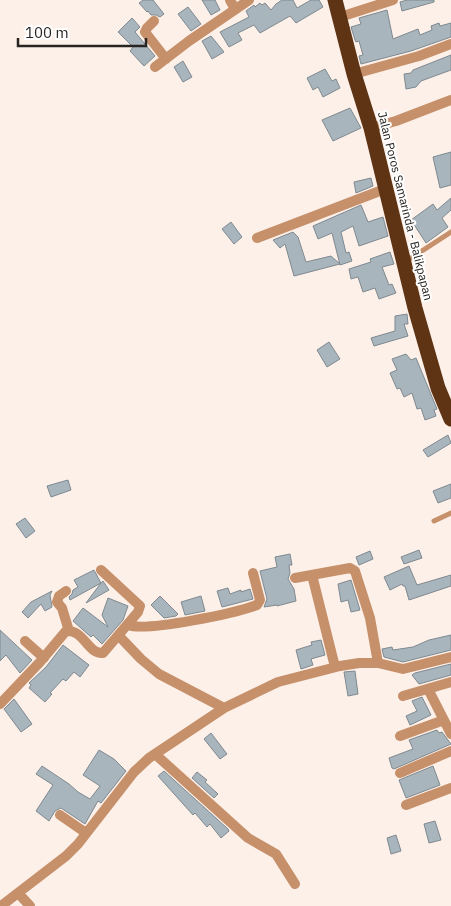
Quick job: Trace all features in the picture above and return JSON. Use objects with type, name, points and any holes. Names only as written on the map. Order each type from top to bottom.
[{"type":"highway","name":"Jalan Poros Samarinda - Balikpapan","points":[[335,0],[354,74],[371,128],[415,308],[438,388],[451,418]]},
{"type":"street","points":[[155,67],[232,4],[249,0]]},
{"type":"street","points":[[340,17],[393,0]]},
{"type":"street","points":[[154,21],[147,28],[146,32],[166,59]]},
{"type":"street","points":[[354,74],[419,56],[451,44]]},
{"type":"street","points":[[371,128],[396,121],[451,100]]},
{"type":"street","points":[[257,238],[385,189]]},
{"type":"street","points":[[295,578],[350,568],[355,571],[370,618],[378,663]]},
{"type":"street","points":[[66,591],[59,596],[57,602],[62,608],[69,630],[78,634],[92,649],[100,653],[106,650],[128,625],[138,612],[140,606],[102,570]]},
{"type":"street","points":[[128,625],[135,627],[177,623],[257,605],[260,600],[252,573]]},
{"type":"street","points":[[312,575],[335,667]]},
{"type":"street","points":[[0,704],[44,658],[64,633],[69,630]]},
{"type":"street","points":[[119,636],[141,659],[159,674],[224,708]]},
{"type":"street","points":[[25,641],[44,658]]},
{"type":"street","points":[[1,906],[66,856],[134,772],[155,754],[224,708],[278,682],[335,667],[359,663],[378,663],[403,669],[451,657]]},
{"type":"street","points":[[403,696],[451,682]]},
{"type":"street","points":[[428,689],[451,734]]},
{"type":"street","points":[[400,736],[444,720]]},
{"type":"street","points":[[400,773],[451,751]]},
{"type":"street","points":[[155,754],[248,838],[276,854],[295,884]]},
{"type":"street","points":[[406,805],[451,788]]},
{"type":"street","points":[[60,815],[86,833]]},
{"type":"street","points":[[18,892],[30,906]]},
{"type":"lane","points":[[405,262],[451,232]]},
{"type":"lane","points":[[434,521],[451,513]]},
{"type":"building","points":[[143,0],[153,0],[164,14],[160,17],[151,15],[139,3]]},
{"type":"building","points":[[202,0],[215,0],[220,10],[211,15]]},
{"type":"building","points":[[282,0],[293,0],[297,8],[311,0],[319,0],[323,7],[296,23],[290,16],[260,33],[254,25],[238,33],[242,40],[229,47],[220,32],[249,17],[246,11],[254,5],[255,7],[260,3],[262,5],[265,3],[271,10]]},
{"type":"building","points":[[407,0],[434,0],[434,2],[402,11],[400,2]]},
{"type":"building","points":[[188,7],[201,24],[191,31],[178,14]]},
{"type":"building","points":[[387,10],[393,39],[418,29],[420,35],[432,30],[431,26],[439,23],[440,26],[451,23],[451,37],[411,51],[361,64],[359,56],[363,55],[359,41],[356,42],[351,27],[361,24],[359,18]]},
{"type":"building","points":[[132,18],[140,27],[135,32],[155,56],[144,66],[130,51],[133,47],[118,32]]},
{"type":"building","points":[[211,36],[224,52],[212,59],[202,41]]},
{"type":"building","points":[[451,55],[451,70],[421,81],[416,87],[406,89],[404,74],[411,73],[413,70]]},
{"type":"building","points":[[183,61],[192,77],[183,82],[174,67]]},
{"type":"building","points":[[325,69],[332,81],[336,79],[340,88],[323,97],[318,87],[313,90],[307,78]]},
{"type":"building","points":[[350,108],[361,128],[333,141],[322,120]]},
{"type":"building","points":[[451,152],[451,185],[440,188],[433,157]]},
{"type":"building","points":[[371,178],[373,186],[356,193],[354,182]]},
{"type":"building","points":[[451,198],[451,210],[442,218],[448,227],[426,243],[411,220],[433,204],[437,210]]},
{"type":"building","points":[[361,205],[368,222],[383,217],[388,236],[359,246],[353,226],[341,232],[346,253],[349,252],[352,261],[340,265],[332,233],[318,239],[313,226]]},
{"type":"building","points":[[231,222],[242,237],[234,244],[222,229]]},
{"type":"building","points":[[293,232],[298,237],[306,262],[331,256],[340,264],[294,276],[285,244],[280,248],[273,240]]},
{"type":"building","points":[[390,252],[394,264],[382,267],[389,285],[392,284],[396,293],[379,299],[375,288],[363,292],[358,277],[351,279],[349,269],[371,262],[370,259]]},
{"type":"building","points":[[407,314],[408,324],[404,324],[408,336],[374,346],[371,338],[395,331],[395,316]]},
{"type":"building","points":[[329,342],[340,359],[327,367],[317,350]]},
{"type":"building","points":[[406,354],[411,360],[416,358],[437,409],[434,410],[436,416],[425,420],[421,408],[417,409],[412,393],[404,397],[400,388],[397,389],[390,373],[397,370],[392,359]]},
{"type":"building","points":[[448,435],[451,443],[428,457],[423,450]]},
{"type":"building","points":[[68,480],[71,490],[51,497],[47,486]]},
{"type":"building","points":[[451,484],[451,498],[438,503],[433,491]]},
{"type":"building","points":[[25,518],[35,531],[26,538],[16,524]]},
{"type":"building","points":[[419,550],[422,558],[404,564],[401,557]]},
{"type":"building","points":[[370,551],[373,559],[359,565],[356,557]]},
{"type":"building","points":[[290,554],[292,565],[289,565],[290,573],[288,579],[294,589],[296,601],[264,607],[267,599],[260,571],[277,567],[275,557]]},
{"type":"building","points":[[409,566],[417,585],[451,575],[451,586],[409,600],[405,586],[402,584],[390,590],[384,577]]},
{"type":"building","points":[[94,570],[101,583],[70,600],[69,597],[73,590],[78,587],[74,580]]},
{"type":"building","points":[[351,580],[360,610],[351,612],[348,600],[341,602],[338,584]]},
{"type":"building","points":[[103,581],[109,590],[86,603]]},
{"type":"building","points":[[228,588],[230,594],[250,589],[253,599],[222,607],[217,591]]},
{"type":"building","points":[[52,591],[50,595],[52,607],[45,611],[41,604],[28,618],[22,612],[31,602]]},
{"type":"building","points":[[160,596],[178,614],[176,616],[164,618],[151,605]]},
{"type":"building","points":[[201,596],[205,611],[185,615],[181,602]]},
{"type":"building","points":[[108,598],[128,606],[123,620],[102,644],[73,621],[83,608],[108,627],[102,615]]},
{"type":"building","points":[[0,630],[32,660],[20,673],[6,655],[0,661]]},
{"type":"building","points":[[451,635],[451,650],[403,662],[384,657],[382,649],[392,647],[393,650],[413,647],[429,640]]},
{"type":"building","points":[[321,640],[325,655],[311,659],[313,665],[301,669],[296,650],[312,645],[311,642]]},
{"type":"building","points":[[63,645],[89,665],[80,677],[74,672],[66,681],[63,679],[50,693],[52,694],[45,702],[29,688],[31,685],[29,683],[46,667]]},
{"type":"building","points":[[451,664],[451,675],[419,684],[412,675],[415,673]]},
{"type":"building","points":[[355,671],[358,694],[348,696],[344,672]]},
{"type":"building","points":[[422,697],[431,715],[410,725],[406,716],[417,711],[412,701]]},
{"type":"building","points":[[14,699],[32,724],[21,732],[4,709]]},
{"type":"building","points":[[437,730],[439,733],[442,732],[451,744],[394,769],[392,768],[389,758],[413,749],[409,740]]},
{"type":"building","points":[[211,733],[227,754],[220,759],[204,739]]},
{"type":"building","points":[[99,750],[114,759],[126,771],[101,803],[98,801],[85,824],[61,808],[55,811],[49,821],[36,811],[53,785],[36,774],[42,766],[90,799],[100,786],[83,775]]},
{"type":"building","points":[[433,766],[440,785],[406,798],[399,780]]},
{"type":"building","points":[[164,771],[229,831],[221,838],[210,824],[207,827],[195,813],[193,815],[158,776]]},
{"type":"building","points":[[197,772],[207,780],[205,782],[218,794],[214,798],[192,778]]},
{"type":"building","points":[[435,821],[441,840],[429,843],[424,824]]},
{"type":"building","points":[[396,835],[401,851],[391,854],[387,838]]}]
